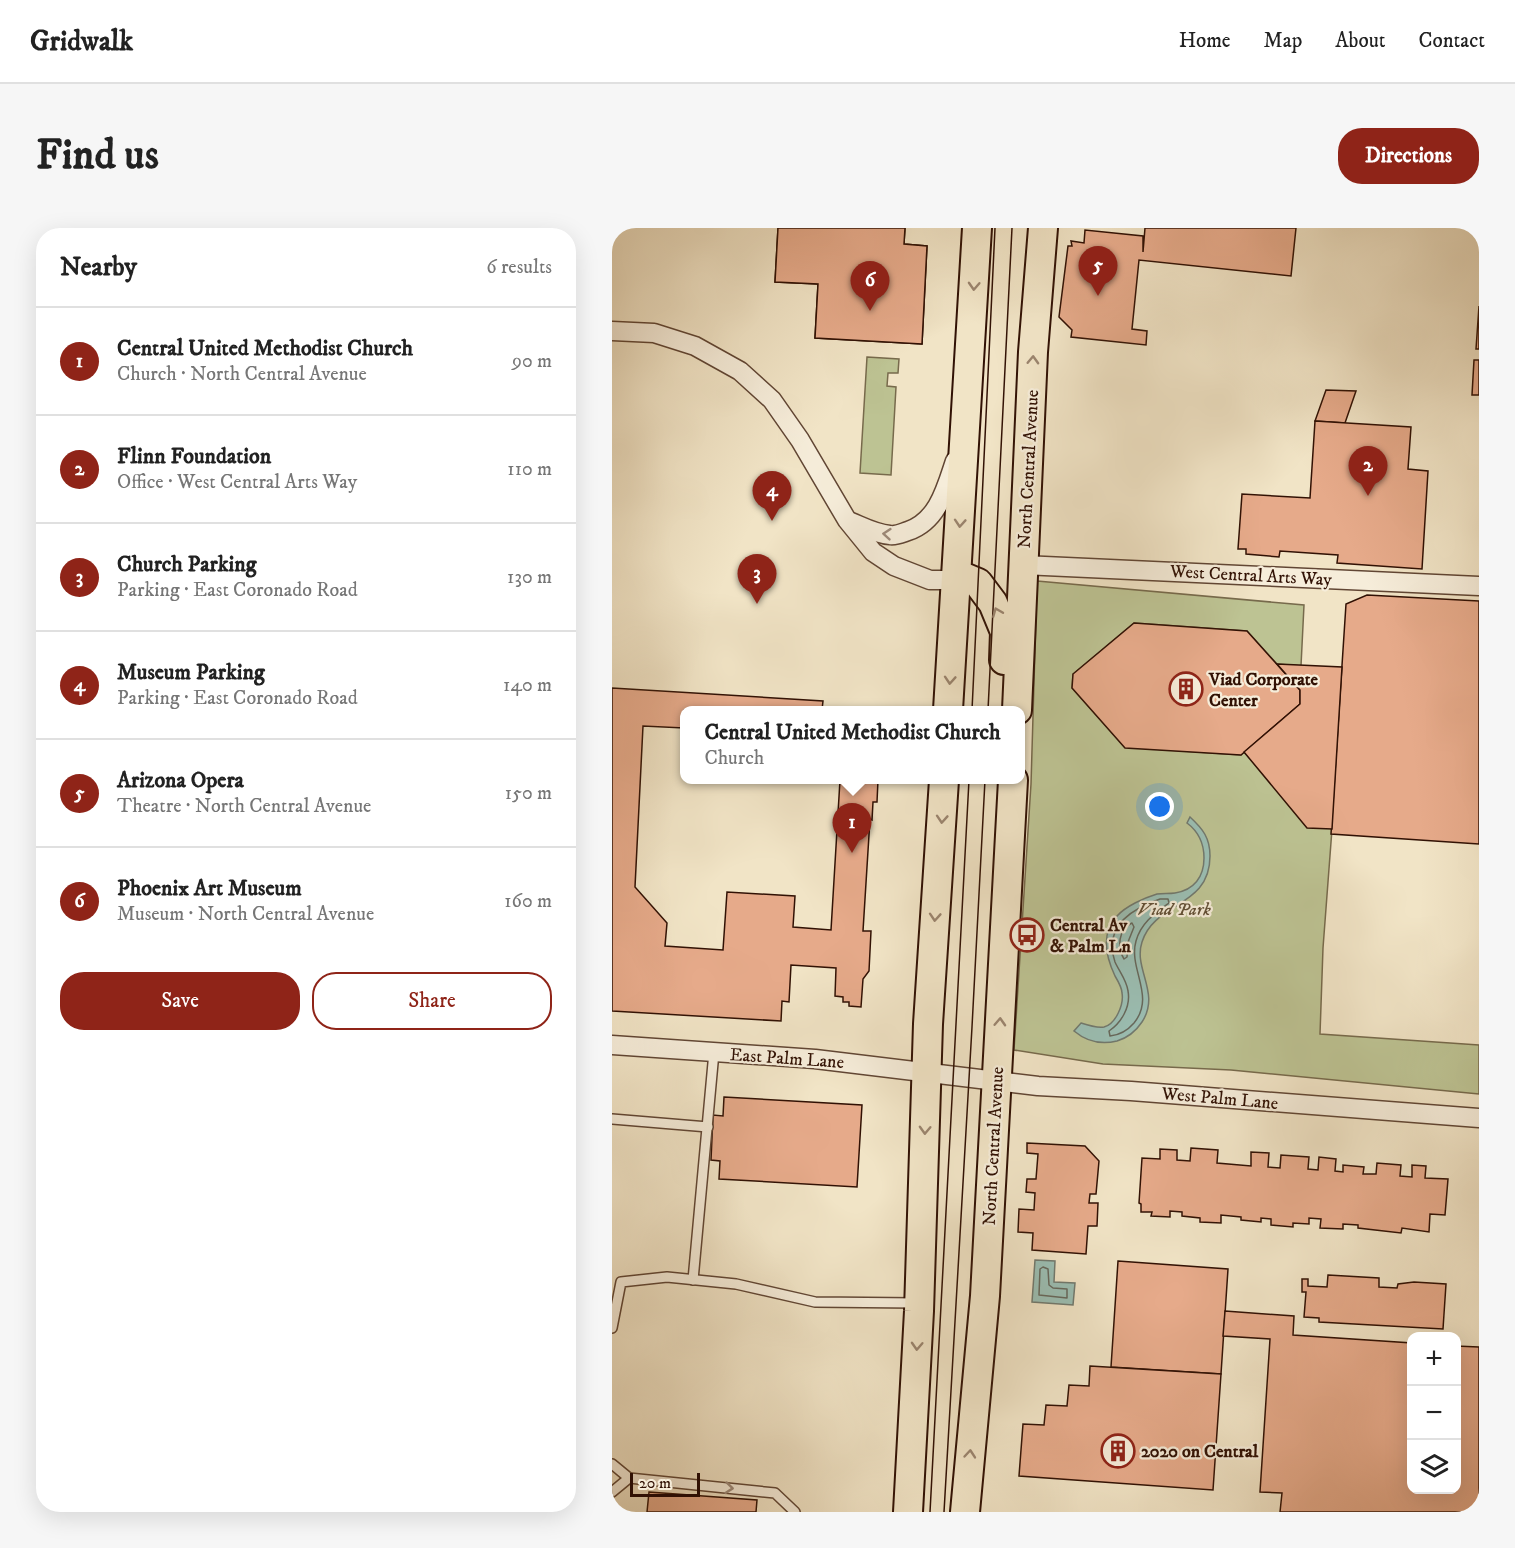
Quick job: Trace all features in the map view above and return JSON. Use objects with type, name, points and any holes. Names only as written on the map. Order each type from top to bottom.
[{"type":"main road","points":[[948,706],[977,228]]},
{"type":"main road","name":"North Central Avenue","points":[[1017,706],[1034,341],[1043,228]]},
{"type":"main road","points":[[957,580],[966,578],[978,583],[993,603],[1005,632],[1001,706]]},
{"type":"main road","points":[[908,1512],[919,1303],[928,1024],[944,784]]},
{"type":"main road","points":[[999,784],[1010,840]]},
{"type":"main road","name":"North Central Avenue","points":[[965,1512],[984,1304],[1013,784]]},
{"type":"street","points":[[612,331],[654,333],[674,339],[695,346],[740,371],[772,400],[800,440],[847,520],[873,552],[894,566],[930,580],[957,580]]},
{"type":"street","points":[[847,520],[875,533],[893,536],[919,527],[928,519],[942,498],[966,431]]},
{"type":"street","name":"West Central Arts Way","points":[[1023,565],[1479,586]]},
{"type":"street","name":"East Palm Lane","points":[[612,1045],[815,1059],[961,1076]]},
{"type":"street","name":"West Palm Lane","points":[[961,1076],[1038,1086],[1479,1118]]},
{"type":"lane","points":[[693,1280],[714,1052]]},
{"type":"lane","points":[[612,1119],[708,1127]]},
{"type":"lane","points":[[612,1328],[616,1282],[667,1277],[736,1284],[815,1302],[919,1303]]},
{"type":"lane","points":[[612,1464],[629,1478],[775,1493],[795,1512]]},
{"type":"lane","points":[[612,1492],[629,1478]]},
{"type":"green space","points":[[867,357],[899,359],[898,373],[888,373],[887,386],[896,387],[891,475],[860,473]]},
{"type":"green space","name":"Viad Park","points":[[1037,581],[1304,605],[1301,666],[1277,664],[1247,631],[1134,623],[1073,674],[1072,688],[1125,747],[1241,755],[1244,752],[1332,829],[1323,948],[1320,1034],[1479,1045],[1479,1094],[1231,1070],[1103,1064],[1014,1050],[1031,784]]},
{"type":"water","points":[[1190,817],[1202,830],[1209,844],[1208,873],[1201,886],[1192,895],[1158,919],[1142,942],[1141,962],[1149,1001],[1142,1022],[1131,1034],[1117,1041],[1100,1042],[1084,1037],[1074,1031],[1081,1023],[1104,1027],[1115,1018],[1122,1003],[1121,989],[1112,969],[1106,946],[1108,930],[1117,916],[1125,909],[1157,894],[1188,889],[1200,877],[1204,865],[1203,847],[1198,834],[1187,823]]},
{"type":"water","points":[[1035,1260],[1055,1261],[1054,1282],[1075,1283],[1073,1305],[1032,1302]]},
{"type":"building","points":[[778,228],[905,228],[904,244],[927,246],[922,344],[815,338],[818,284],[775,282]]},
{"type":"building","points":[[778,228],[905,228],[904,244],[927,246],[922,344],[815,338],[818,284],[775,282]]},
{"type":"building","points":[[1145,228],[1296,228],[1291,276],[1139,260],[1132,329],[1147,331],[1146,345],[1071,337],[1072,330],[1059,317],[1068,246],[1072,246],[1071,241],[1084,243],[1085,230],[1143,236],[1143,252]]},
{"type":"building","points":[[1479,306],[1479,349],[1476,349]]},
{"type":"building","points":[[1474,360],[1479,360],[1479,395],[1472,395]]},
{"type":"building","points":[[1326,390],[1356,391],[1345,423],[1315,421]]},
{"type":"building","points":[[1315,421],[1411,427],[1408,469],[1428,471],[1422,569],[1337,563],[1338,555],[1280,551],[1279,557],[1246,554],[1246,549],[1238,549],[1242,494],[1310,498]]},
{"type":"building","points":[[1367,595],[1479,601],[1479,844],[1331,834],[1346,604]]},
{"type":"building","name":"Viad Corporate Center","points":[[1134,623],[1247,631],[1300,690],[1300,704],[1241,755],[1125,748],[1072,688],[1073,674]]},
{"type":"building","points":[[1277,664],[1342,667],[1332,829],[1307,828],[1244,752],[1300,704],[1300,690]]},
{"type":"building","points":[[612,688],[823,701],[822,706],[680,706],[680,728],[643,726],[635,887],[667,923],[665,946],[723,950],[727,892],[795,896],[793,927],[831,930],[840,784],[878,784],[877,802],[873,802],[872,820],[870,819],[863,931],[871,931],[869,971],[863,979],[861,1007],[849,1006],[849,1002],[843,1002],[843,997],[835,996],[836,968],[791,965],[789,1002],[782,1001],[781,1021],[612,1011]]},
{"type":"building","points":[[724,1097],[862,1105],[857,1187],[719,1179],[720,1161],[711,1160],[713,1115],[723,1116]]},
{"type":"building","points":[[1027,1143],[1085,1146],[1099,1161],[1096,1194],[1090,1194],[1089,1203],[1098,1203],[1097,1226],[1088,1226],[1086,1254],[1032,1250],[1033,1233],[1018,1232],[1019,1209],[1034,1210],[1035,1193],[1026,1192],[1027,1179],[1036,1179],[1038,1154],[1027,1153]]},
{"type":"building","points":[[1191,1148],[1218,1150],[1217,1163],[1251,1166],[1251,1152],[1269,1153],[1268,1167],[1280,1168],[1281,1155],[1309,1157],[1308,1169],[1318,1170],[1319,1157],[1336,1159],[1335,1171],[1343,1172],[1343,1165],[1364,1167],[1363,1174],[1376,1174],[1377,1163],[1401,1165],[1400,1176],[1412,1177],[1412,1165],[1426,1166],[1425,1178],[1448,1179],[1445,1215],[1430,1214],[1429,1232],[1402,1228],[1401,1233],[1343,1224],[1343,1229],[1320,1228],[1321,1219],[1309,1218],[1309,1224],[1293,1223],[1293,1227],[1271,1225],[1271,1219],[1261,1218],[1261,1222],[1221,1215],[1221,1223],[1200,1222],[1200,1218],[1182,1216],[1182,1212],[1170,1211],[1170,1217],[1151,1216],[1152,1212],[1141,1212],[1139,1203],[1142,1158],[1160,1159],[1160,1149],[1177,1150],[1177,1160],[1190,1161]]},
{"type":"building","points":[[1118,1261],[1228,1269],[1221,1374],[1111,1367]]},
{"type":"building","points":[[1328,1275],[1379,1278],[1379,1287],[1397,1288],[1398,1284],[1414,1282],[1446,1284],[1443,1329],[1319,1322],[1319,1318],[1304,1317],[1306,1292],[1302,1292],[1302,1279],[1308,1279],[1308,1286],[1327,1287]]},
{"type":"building","points":[[1225,1311],[1294,1316],[1293,1335],[1407,1343],[1407,1494],[1461,1494],[1461,1346],[1479,1347],[1479,1512],[1280,1512],[1282,1493],[1260,1492],[1270,1339],[1223,1336]]},
{"type":"building","name":"2020 on Central","points":[[1090,1366],[1221,1374],[1213,1490],[1019,1476],[1023,1424],[1044,1425],[1046,1405],[1067,1406],[1069,1385],[1089,1386]]},
{"type":"building","points":[[649,1492],[757,1500],[756,1512],[647,1512]]},
{"type":"tram line","points":[[972,706],[995,228]]},
{"type":"tram line","points":[[988,706],[1012,228]]},
{"type":"tram line","points":[[930,1512],[969,784]]},
{"type":"tram line","points":[[944,1512],[985,784]]},
{"type":"place","name":"Arizona Opera","points":[[1098,296]]},
{"type":"place","name":"Phoenix Art Museum","points":[[870,311]]},
{"type":"place","name":"Flinn Foundation","points":[[1368,496]]},
{"type":"place","name":"Museum Parking","points":[[772,521]]},
{"type":"place","name":"Church Parking","points":[[757,604]]},
{"type":"place","name":"Viad Corporate Center","points":[[1186,689]]},
{"type":"place","name":"Central United Methodist Church","points":[[852,853]]},
{"type":"place","name":"Central Av & Palm Ln","points":[[1027,935]]},
{"type":"place","name":"2020 on Central","points":[[1118,1451]]}]
